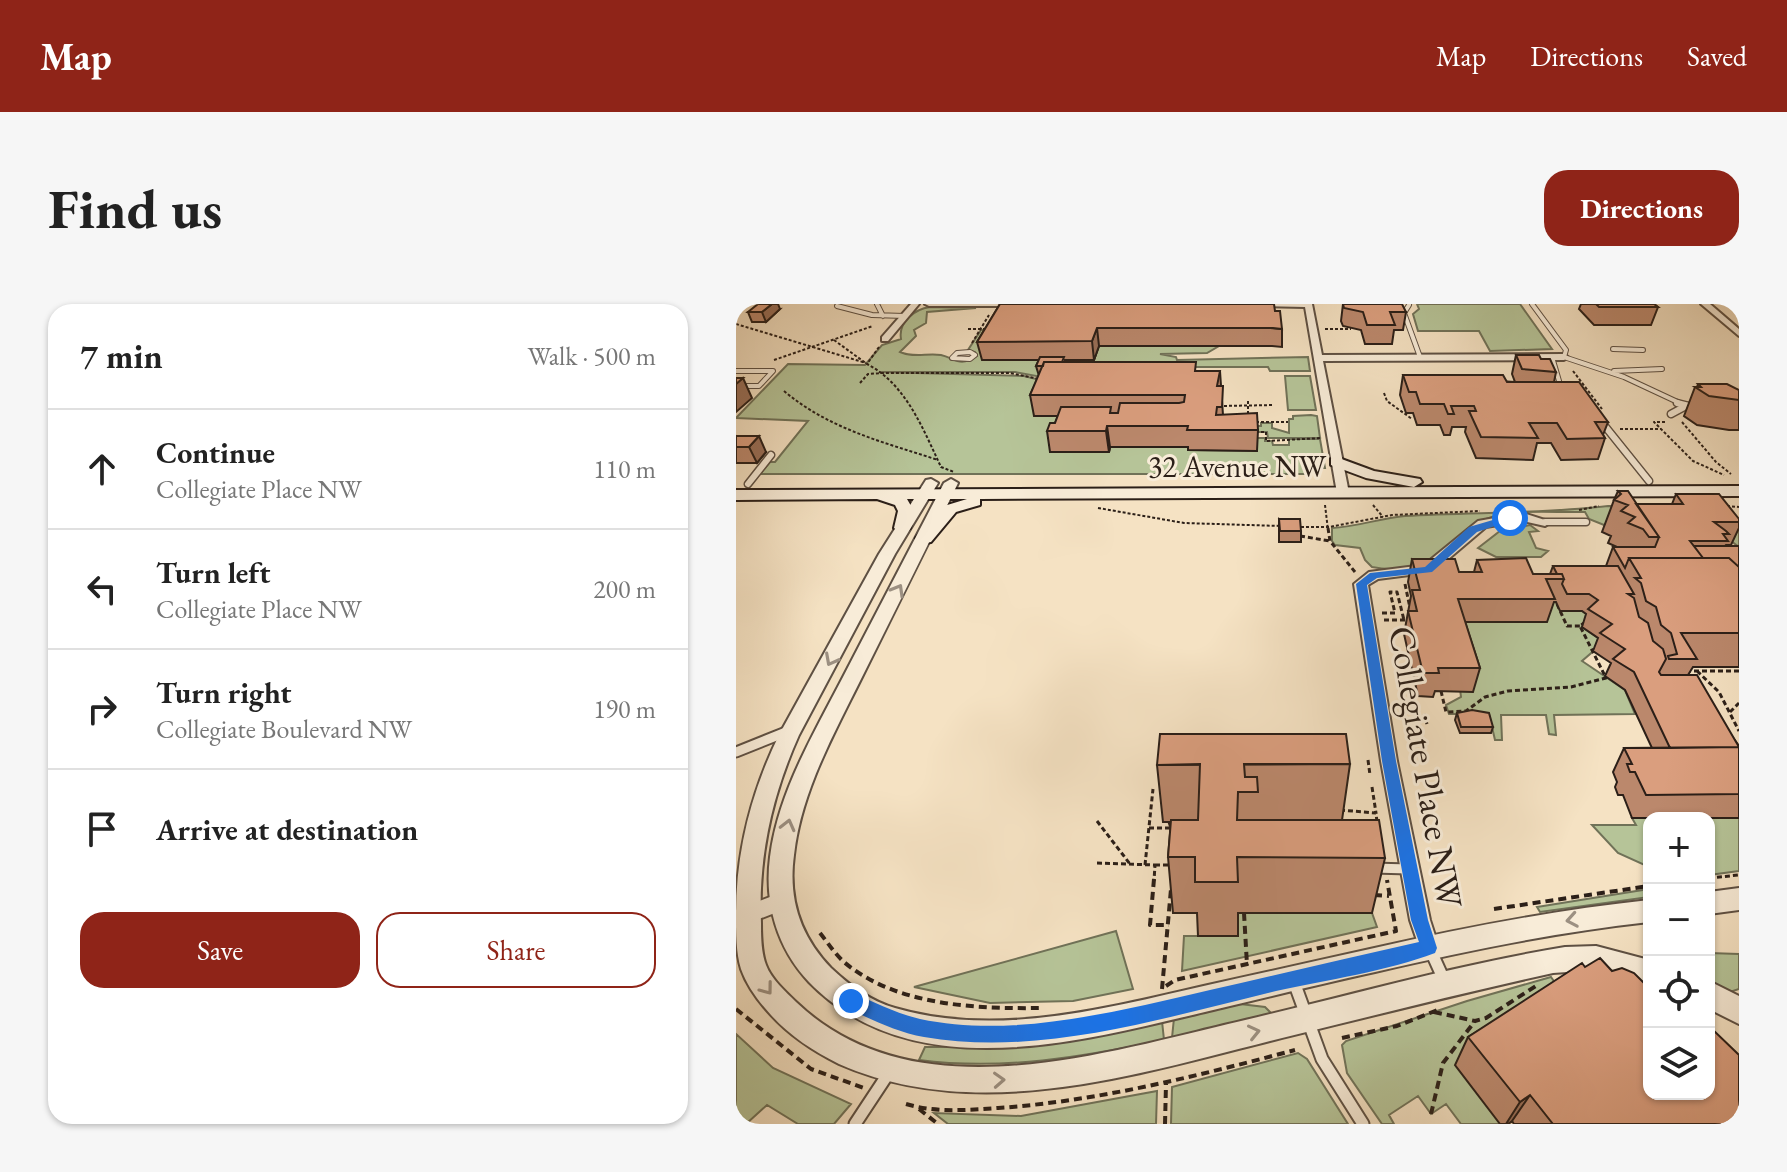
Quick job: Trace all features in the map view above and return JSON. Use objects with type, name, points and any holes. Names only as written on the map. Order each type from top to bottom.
[{"type":"main road","points":[[1336,462],[1371,475],[1414,482]]},
{"type":"main road","name":"32 Avenue NW","points":[[952,485],[1006,495],[1342,488],[1414,482],[1649,481],[1731,476]]},
{"type":"main road","name":"32 Avenue NW","points":[[740,487],[874,495],[952,485],[1739,491]]},
{"type":"main road","name":"32 Avenue NW","points":[[740,487],[928,489]]},
{"type":"main road","points":[[1674,491],[1739,499]]},
{"type":"main road","points":[[874,495],[901,502],[906,511],[902,528]]},
{"type":"main road","points":[[925,538],[955,506],[1006,495]]},
{"type":"street","points":[[885,339],[915,304]]},
{"type":"street","points":[[929,304],[1027,304]]},
{"type":"street","points":[[1248,304],[1308,304],[1342,488]]},
{"type":"street","points":[[1705,304],[1739,333]]},
{"type":"street","points":[[1318,358],[1564,357]]},
{"type":"street","points":[[952,485],[881,620],[798,790],[780,860],[783,901],[798,948],[830,986],[877,1014],[905,1024],[946,1032],[1002,1034],[1072,1027],[1429,948],[1577,919],[1643,912]]},
{"type":"street","points":[[928,489],[902,528],[806,707],[790,730],[759,790],[740,841],[738,918],[749,960],[786,1011],[834,1048],[890,1071],[957,1081],[1034,1077],[1108,1066],[1446,985],[1589,957],[1643,970]]},
{"type":"street","name":"Collegiate Place NW","points":[[1395,578],[1428,569],[1482,524],[1523,517],[1545,522]]},
{"type":"street","name":"Collegiate Place NW","points":[[1429,948],[1409,869],[1361,584],[1374,575],[1395,578],[1432,574],[1451,566]]},
{"type":"street","points":[[1715,902],[1739,899]]},
{"type":"street","points":[[738,918],[783,901]]},
{"type":"street","points":[[1715,997],[1739,1011]]},
{"type":"lane","points":[[877,304],[883,316]]},
{"type":"lane","points":[[1532,304],[1566,350],[1564,357],[1642,384],[1674,403],[1689,406],[1674,415]]},
{"type":"lane","points":[[1409,305],[1404,313],[1420,357]]},
{"type":"lane","points":[[837,306],[883,316],[905,316]]},
{"type":"lane","points":[[1613,349],[1643,350]]},
{"type":"lane","points":[[1552,357],[1564,394]]},
{"type":"lane","points":[[1610,372],[1662,369]]},
{"type":"lane","points":[[736,371],[773,371],[759,386],[736,386]]},
{"type":"lane","points":[[1596,415],[1649,481]]},
{"type":"lane","points":[[740,487],[771,455]]},
{"type":"lane","points":[[1545,522],[1586,522]]},
{"type":"lane","points":[[736,752],[790,730]]},
{"type":"lane","points":[[1368,868],[1409,869]]},
{"type":"lane","name":"Collegiate Place NW","points":[[1429,948],[1446,985]]},
{"type":"lane","points":[[1293,979],[1327,1069],[1363,1124]]},
{"type":"lane","points":[[855,1124],[890,1071]]},
{"type":"path","points":[[968,349],[989,315],[997,314]]},
{"type":"path","points":[[773,361],[881,323]]},
{"type":"path","points":[[736,324],[867,364]]},
{"type":"path","points":[[968,329],[990,329]]},
{"type":"path","points":[[1313,329],[1351,329]]},
{"type":"path","points":[[833,339],[881,373],[909,405],[952,485]]},
{"type":"path","points":[[867,364],[885,339]]},
{"type":"path","points":[[860,383],[868,374],[881,373],[1010,373],[1038,379]]},
{"type":"path","points":[[1222,390],[1222,406],[1248,403],[1274,405]]},
{"type":"path","points":[[784,391],[804,411],[832,426],[938,460]]},
{"type":"path","points":[[1384,393],[1387,401],[1412,419]]},
{"type":"path","points":[[1248,403],[1248,422],[1288,422]]},
{"type":"path","points":[[1674,415],[1731,476]]},
{"type":"path","points":[[1668,422],[1654,422],[1693,461],[1731,476]]},
{"type":"path","points":[[1618,429],[1661,429]]},
{"type":"path","points":[[1249,432],[1266,432],[1266,441],[1322,438]]},
{"type":"path","points":[[1324,497],[1330,541],[1355,572]]},
{"type":"path","points":[[1572,510],[1603,505]]},
{"type":"path","points":[[1725,510],[1720,506],[1739,507]]},
{"type":"path","points":[[1091,507],[1184,523],[1329,527],[1392,515],[1488,511]]},
{"type":"path","points":[[1300,536],[1330,541]]},
{"type":"path","points":[[1395,578],[1410,609],[1414,609]]},
{"type":"path","points":[[1382,613],[1395,613],[1390,592],[1397,592],[1407,620],[1384,620]]},
{"type":"path","points":[[1557,604],[1567,626],[1580,626],[1591,617]]},
{"type":"path","points":[[1441,691],[1446,712],[1466,711],[1492,695],[1519,689],[1571,687],[1606,678],[1580,626]]},
{"type":"path","points":[[1682,671],[1739,671]]},
{"type":"path","points":[[1697,671],[1714,685],[1739,731]]},
{"type":"path","points":[[1730,712],[1739,703]]},
{"type":"path","points":[[1424,714],[1427,724]]},
{"type":"path","points":[[1368,760],[1370,775]]},
{"type":"path","points":[[1372,787],[1378,829]]},
{"type":"path","points":[[1145,865],[1153,789]]},
{"type":"path","points":[[1340,809],[1376,813]]},
{"type":"path","points":[[1097,821],[1130,864]]},
{"type":"path","points":[[1149,828],[1171,828],[1169,822]]},
{"type":"path","points":[[1097,863],[1173,865]]},
{"type":"path","points":[[1155,865],[1150,925],[1169,925]]},
{"type":"path","points":[[1715,877],[1739,875]]},
{"type":"path","points":[[1150,992],[1162,989],[1175,980],[1396,931],[1386,877]]},
{"type":"path","points":[[1162,989],[1172,878]]},
{"type":"path","points":[[1494,909],[1643,887]]},
{"type":"path","points":[[1370,895],[1389,896]]},
{"type":"path","points":[[1244,913],[1247,965]]},
{"type":"path","points":[[820,933],[845,963],[914,996],[984,1007],[1055,1007]]},
{"type":"path","points":[[1432,1012],[1475,1021],[1486,1018],[1548,977]]},
{"type":"path","points":[[736,1009],[811,1069],[868,1089]]},
{"type":"path","points":[[1486,1018],[1493,1026]]},
{"type":"path","points":[[1431,1114],[1439,1066],[1452,1045],[1475,1021]]},
{"type":"path","points":[[919,1109],[1020,1107],[1166,1084],[1295,1050]]},
{"type":"path","points":[[1165,1124],[1166,1084]]},
{"type":"path","points":[[906,1104],[919,1109],[938,1124]]},
{"type":"green space","points":[[1417,304],[1520,304],[1552,349],[1490,351],[1479,331],[1418,331],[1413,314],[1419,309]]},
{"type":"green space","points":[[930,307],[976,308],[927,312],[926,323],[914,330],[916,336],[900,352],[941,355],[966,361],[977,356],[968,350],[981,330],[990,330],[1094,360],[1099,346],[1219,346],[1207,353],[1160,354],[1176,357],[1177,360],[1308,357],[1310,371],[1270,371],[1268,367],[1089,367],[1047,378],[1015,372],[879,372],[1024,376],[1186,416],[1114,428],[1110,447],[1189,446],[1189,450],[1257,451],[1257,438],[1272,441],[1273,445],[1289,445],[1289,439],[1320,439],[1325,468],[1317,468],[1309,474],[760,474],[770,462],[775,462],[808,421],[736,418],[788,364],[865,365],[882,345],[901,339],[902,327],[909,317]]},
{"type":"green space","points":[[1285,376],[1310,376],[1316,410],[1288,410]]},
{"type":"green space","points":[[1317,416],[1320,438],[1268,438],[1267,432],[1250,432],[1261,423],[1272,423],[1272,428],[1289,433],[1289,419]]},
{"type":"green space","points":[[1608,506],[1718,507],[1739,522],[1739,547],[1723,535],[1604,525],[1589,519],[1585,512],[1522,512],[1486,519],[1472,526],[1438,557],[1406,568],[1372,567],[1360,548],[1335,545],[1332,541],[1332,528],[1396,517]]},
{"type":"green space","points":[[1530,525],[1538,531],[1529,532],[1536,548],[1548,551],[1541,557],[1496,557],[1478,548],[1500,531]]},
{"type":"green space","points":[[1539,602],[1556,602],[1561,611],[1582,611],[1593,618],[1582,627],[1604,642],[1582,661],[1625,690],[1635,714],[1554,715],[1556,735],[1549,734],[1546,715],[1501,715],[1502,740],[1495,740],[1489,714],[1449,714],[1446,705],[1461,697],[1452,622]]},
{"type":"green space","points":[[1632,818],[1643,818],[1643,864],[1618,853],[1592,825],[1636,825]]},
{"type":"green space","points":[[1715,818],[1739,818],[1739,871],[1715,874]]},
{"type":"green space","points":[[1643,890],[1643,898],[1540,912],[1537,907]]},
{"type":"green space","points":[[1237,913],[1372,913],[1377,927],[1182,971],[1184,936],[1237,936]]},
{"type":"green space","points":[[1116,931],[1133,989],[1073,1001],[990,1003],[914,987]]},
{"type":"green space","points":[[1715,953],[1739,954],[1739,989],[1730,992],[1715,985]]},
{"type":"green space","points":[[1551,977],[1563,994],[1500,1124],[1461,1124],[1446,1104],[1431,1114],[1418,1096],[1389,1115],[1394,1124],[1382,1124],[1347,1073],[1342,1045],[1346,1041]]},
{"type":"green space","points":[[1240,1004],[1265,1007],[1272,1014],[1172,1038],[1174,1018]]},
{"type":"green space","points":[[1162,1021],[1164,1040],[1103,1052],[1012,1063],[919,1060],[925,1047],[989,1047]]},
{"type":"green space","points":[[736,1034],[773,1068],[851,1104],[834,1124],[798,1124],[767,1105],[746,1124],[736,1124]]},
{"type":"green space","points":[[1298,1053],[1307,1059],[1348,1124],[1171,1124],[1172,1087]]},
{"type":"green space","points":[[1157,1091],[1156,1124],[948,1124],[934,1113],[1021,1116]]},
{"type":"building","points":[[758,304],[772,304],[762,312],[748,312]]},
{"type":"building","points":[[1000,304],[1274,304],[1275,311],[1280,311],[1282,329],[1097,328],[1092,341],[977,342]]},
{"type":"building","points":[[1343,304],[1402,304],[1406,312],[1390,312],[1395,325],[1367,325],[1363,312],[1344,308]]},
{"type":"building","points":[[1596,304],[1654,304],[1658,307],[1599,307]]},
{"type":"building","points":[[1516,355],[1539,355],[1541,359],[1550,359],[1556,372],[1522,369]]},
{"type":"building","points":[[1040,357],[1064,357],[1062,362],[1044,362],[1043,366],[1036,366]]},
{"type":"building","points":[[1044,362],[1196,362],[1195,371],[1220,371],[1217,386],[1223,386],[1222,407],[1217,407],[1216,415],[1257,413],[1258,430],[1107,426],[1106,431],[1047,431],[1050,423],[1055,423],[1061,407],[1111,407],[1110,413],[1118,413],[1120,403],[1179,403],[1184,402],[1185,395],[1030,395]]},
{"type":"building","points":[[1403,375],[1503,375],[1507,382],[1579,382],[1608,422],[1595,422],[1605,438],[1567,439],[1557,423],[1529,423],[1538,438],[1481,437],[1469,411],[1476,411],[1474,406],[1451,406],[1454,414],[1448,414],[1444,404],[1420,404],[1416,392],[1409,392]]},
{"type":"building","points":[[1698,384],[1727,384],[1739,390],[1739,400],[1709,396],[1695,387],[1701,387]]},
{"type":"building","points":[[736,436],[759,436],[749,447],[736,447]]},
{"type":"building","points":[[1618,491],[1628,491],[1659,537],[1649,537],[1643,529],[1628,523],[1635,517],[1621,511],[1628,505],[1614,500],[1621,494]]},
{"type":"building","points":[[1676,494],[1719,494],[1739,519],[1739,522],[1714,522],[1729,534],[1723,534],[1728,541],[1690,541],[1703,558],[1629,558],[1625,568],[1613,547],[1655,547],[1659,537],[1636,504],[1683,504]]},
{"type":"building","points":[[1279,519],[1300,519],[1301,531],[1280,531]]},
{"type":"building","points":[[1694,546],[1739,546],[1739,567],[1729,558],[1703,558]]},
{"type":"building","points":[[1526,558],[1533,574],[1562,574],[1564,579],[1546,579],[1555,599],[1458,599],[1480,668],[1438,668],[1439,673],[1423,673],[1408,611],[1417,611],[1412,590],[1420,590],[1412,559],[1455,559],[1459,572],[1482,572],[1477,560]]},
{"type":"building","points":[[1629,558],[1729,558],[1739,567],[1739,633],[1681,633],[1697,659],[1669,659],[1668,656],[1677,654],[1671,633],[1661,625],[1656,607],[1646,601],[1641,583],[1635,578],[1641,578]]},
{"type":"building","points":[[1553,566],[1618,566],[1634,594],[1628,594],[1634,598],[1639,617],[1648,623],[1653,641],[1663,649],[1666,659],[1659,672],[1661,675],[1697,675],[1739,747],[1670,748],[1634,672],[1613,659],[1625,649],[1600,633],[1612,624],[1588,609],[1598,600],[1589,594],[1567,594],[1562,584],[1562,574],[1557,574]]},
{"type":"building","points":[[1472,710],[1489,713],[1493,727],[1461,727],[1457,713]]},
{"type":"building","points":[[1160,734],[1346,734],[1350,764],[1244,764],[1245,777],[1257,777],[1258,792],[1238,792],[1237,820],[1379,820],[1385,858],[1237,857],[1238,882],[1195,882],[1195,857],[1168,857],[1171,820],[1198,820],[1200,764],[1157,765]]},
{"type":"building","points":[[1739,747],[1739,794],[1646,795],[1635,772],[1630,772],[1627,764],[1632,764],[1624,748]]},
{"type":"building","points":[[1600,958],[1612,971],[1622,968],[1634,973],[1643,982],[1643,1100],[1715,1100],[1715,1032],[1739,1055],[1739,1124],[1553,1124],[1530,1095],[1520,1102],[1468,1037],[1582,963],[1585,967]]},
{"type":"route","points":[[851,1001],[890,1019],[921,1028],[969,1034],[1032,1032],[1137,1015],[1429,948],[1420,920],[1389,761],[1361,584],[1374,575],[1428,569],[1439,563],[1482,524],[1510,518]]}]
